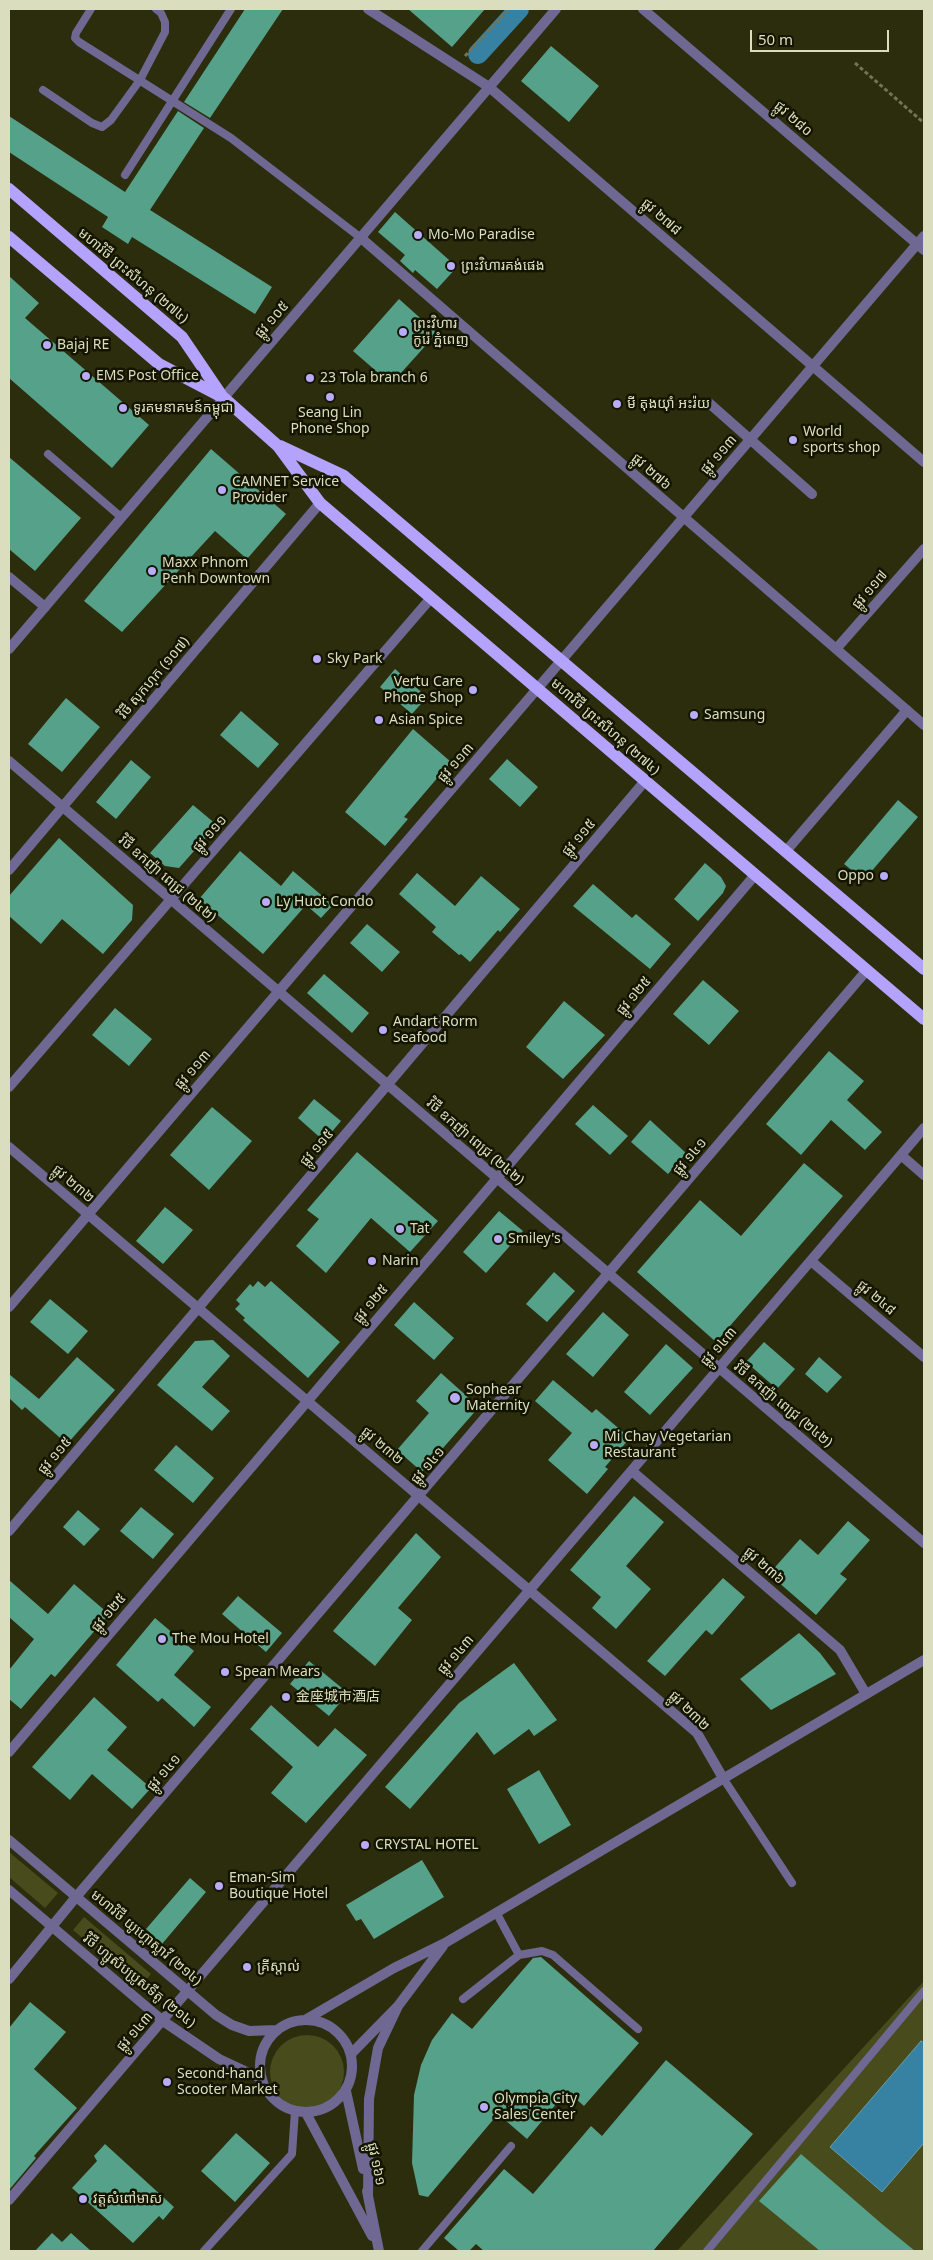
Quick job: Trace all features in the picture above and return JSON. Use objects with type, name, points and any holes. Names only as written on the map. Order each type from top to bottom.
[{"type":"main road","name":"មហាវិថី ព្រះសីហនុ (២៧៤)","points":[[9,190],[182,337],[224,398],[278,446],[320,504],[924,1019]]},
{"type":"main road","name":"មហាវិថី ព្រះសីហនុ (២៧៤)","points":[[9,237],[159,364],[224,398]]},
{"type":"main road","name":"មហាវិថី ព្រះសីហនុ (២៧៤)","points":[[278,446],[344,476],[924,969]]},
{"type":"street","name":"ផ្លូវ ២៧៨","points":[[368,9],[489,87],[924,462]]},
{"type":"street","name":"ផ្លូវ ១០៥","points":[[9,649],[556,9]]},
{"type":"street","name":"ផ្លូវ ២៨០","points":[[644,9],[922,244]]},
{"type":"street","name":"ផ្លូវ ២៧៦","points":[[362,238],[924,725]]},
{"type":"street","name":"ផ្លូវ ១១៣","points":[[9,1307],[813,366],[922,244]]},
{"type":"street","points":[[709,403],[812,494]]},
{"type":"street","name":"វិថី សុកហុក (១០៧)","points":[[9,870],[320,504]]},
{"type":"street","name":"ផ្លូវ ១១៧","points":[[836,649],[924,549]]},
{"type":"street","points":[[9,577],[44,607]]},
{"type":"street","name":"ផ្លូវ ១១១","points":[[9,1087],[431,598]]},
{"type":"street","points":[[786,851],[907,710]]},
{"type":"street","name":"វិថី ឧកញ៉ា ពេជ្រ (២៤២)","points":[[9,761],[608,1275],[924,1543]]},
{"type":"street","name":"ផ្លូវ ១១៥","points":[[9,1531],[645,781]]},
{"type":"street","name":"ផ្លូវ ១២៥","points":[[9,1752],[755,874]]},
{"type":"street","name":"ផ្លូវ ១៤១","points":[[9,1979],[76,1897],[867,970]]},
{"type":"street","name":"ផ្លូវ ១៤៣","points":[[9,2200],[924,1128]]},
{"type":"street","name":"ផ្លូវ ២៣២","points":[[9,1148],[697,1733],[723,1778]]},
{"type":"street","points":[[901,1155],[924,1175]]},
{"type":"street","name":"ផ្លូវ ២៤៨","points":[[811,1262],[924,1356]]},
{"type":"street","name":"ផ្លូវ ២៣៦","points":[[632,1471],[840,1650],[866,1694]]},
{"type":"street","points":[[305,2020],[394,1968],[445,1943],[924,1660]]},
{"type":"street","name":"មហាវិថី យូហ្គោស្លាវី (២១៤)","points":[[9,1840],[187,1991],[232,2026],[250,2031],[276,2030]]},
{"type":"street","name":"វិថី ហ្សូសិបប្រូសទីតូ (២១៤)","points":[[9,1890],[162,2020],[219,2059],[262,2079]]},
{"type":"street","points":[[351,2054],[398,2006],[445,1943]]},
{"type":"street","points":[[368,2196],[369,2099],[378,2048],[398,2006]]},
{"type":"street","points":[[305,2020],[321,2022],[334,2029],[346,2042],[351,2054],[353,2067],[346,2091],[336,2102],[327,2108],[301,2112],[284,2107],[274,2100],[262,2079],[260,2056],[276,2030],[290,2022],[305,2020]]},
{"type":"street","name":"ផ្លូវ ១៦១","points":[[346,2091],[378,2247]]},
{"type":"street","name":"ផ្លូវ ១៦១","points":[[301,2112],[378,2247]]},
{"type":"lane","points":[[91,9],[75,38],[231,138],[362,238]]},
{"type":"lane","points":[[43,90],[92,123],[102,127],[111,120],[140,80],[165,32],[165,22],[161,13],[156,9]]},
{"type":"lane","points":[[124,175],[231,9]]},
{"type":"lane","points":[[48,454],[121,518]]},
{"type":"lane","points":[[723,1778],[792,1882]]},
{"type":"lane","points":[[496,1912],[519,1955]]},
{"type":"lane","points":[[463,1999],[519,1955],[542,1950],[553,1955],[638,2029]]},
{"type":"lane","points":[[707,2251],[924,1991]]},
{"type":"lane","points":[[204,2251],[292,2154],[301,2112]]},
{"type":"lane","points":[[422,2251],[510,2146]]},
{"type":"path","points":[[456,66],[509,9]]},
{"type":"path","points":[[855,63],[924,123]]},
{"type":"green space","points":[[9,1852],[58,1893],[45,1908],[9,1877]]},
{"type":"green space","points":[[84,1917],[151,1974],[140,1987],[73,1930]]},
{"type":"green space","points":[[924,1981],[924,2251],[677,2251]]},
{"type":"green space","points":[[307,2035],[321,2038],[333,2046],[341,2058],[344,2072],[341,2086],[333,2098],[321,2106],[307,2109],[293,2106],[281,2098],[273,2086],[270,2072],[273,2058],[281,2046],[293,2038]]},
{"type":"water","points":[[921,2041],[924,2043],[924,2143],[882,2192],[830,2147]]},
{"type":"building","points":[[245,9],[283,9],[210,118],[184,102]]},
{"type":"building","points":[[408,9],[485,9],[452,47]]},
{"type":"building","points":[[551,46],[599,86],[569,122],[521,81]]},
{"type":"building","points":[[178,111],[204,128],[150,210],[272,287],[255,314],[132,237],[128,244],[102,227],[108,217],[9,152],[9,116],[125,192]]},
{"type":"building","points":[[395,212],[457,267],[437,289],[415,270],[413,273],[400,261],[405,255],[378,232]]},
{"type":"building","points":[[9,276],[39,303],[25,318],[149,425],[112,468],[9,378]]},
{"type":"building","points":[[399,299],[437,333],[391,384],[353,351]]},
{"type":"building","points":[[211,449],[286,514],[247,559],[215,531],[122,632],[84,601]]},
{"type":"building","points":[[9,457],[81,518],[35,571],[9,549]]},
{"type":"building","points":[[395,669],[427,697],[412,714],[380,687]]},
{"type":"building","points":[[66,698],[100,727],[62,772],[28,744]]},
{"type":"building","points":[[241,711],[279,744],[258,768],[220,735]]},
{"type":"building","points":[[413,729],[451,762],[404,817],[408,819],[385,846],[345,812]]},
{"type":"building","points":[[507,759],[538,787],[520,807],[489,779]]},
{"type":"building","points":[[131,760],[151,777],[116,819],[96,802]]},
{"type":"building","points":[[898,800],[918,817],[864,880],[844,864]]},
{"type":"building","points":[[193,805],[217,825],[179,868],[165,866],[150,853]]},
{"type":"building","points":[[59,838],[133,905],[132,920],[103,954],[62,919],[41,944],[9,916],[9,896]]},
{"type":"building","name":"Ly Huot Condo","points":[[240,851],[281,886],[293,871],[333,905],[321,918],[306,905],[263,954],[199,899]]},
{"type":"building","points":[[705,863],[721,877],[726,886],[723,893],[698,921],[674,899]]},
{"type":"building","points":[[417,873],[455,906],[481,876],[520,909],[500,932],[498,930],[470,962],[432,932],[436,927],[399,894]]},
{"type":"building","points":[[593,884],[632,918],[636,914],[671,944],[650,969],[573,906]]},
{"type":"building","points":[[367,924],[400,952],[382,972],[350,943]]},
{"type":"building","points":[[324,974],[369,1013],[352,1033],[307,993]]},
{"type":"building","points":[[703,980],[739,1011],[709,1045],[673,1014]]},
{"type":"building","points":[[564,1001],[605,1035],[563,1079],[526,1047]]},
{"type":"building","points":[[115,1008],[152,1039],[129,1066],[92,1035]]},
{"type":"building","points":[[829,1051],[864,1081],[847,1100],[882,1132],[865,1150],[831,1120],[801,1155],[766,1124]]},
{"type":"building","points":[[314,1099],[341,1121],[324,1141],[298,1118]]},
{"type":"building","points":[[593,1105],[628,1136],[610,1155],[575,1124]]},
{"type":"building","points":[[212,1107],[252,1141],[209,1190],[170,1155]]},
{"type":"building","points":[[650,1120],[686,1153],[668,1174],[631,1142]]},
{"type":"building","points":[[357,1152],[438,1221],[410,1252],[371,1218],[326,1273],[296,1246],[319,1219],[307,1210]]},
{"type":"building","points":[[804,1163],[843,1196],[716,1342],[637,1272],[700,1200],[741,1236]]},
{"type":"building","points":[[165,1207],[193,1230],[163,1264],[136,1241]]},
{"type":"building","points":[[499,1211],[523,1231],[486,1273],[463,1252]]},
{"type":"building","points":[[554,1272],[575,1291],[547,1322],[526,1304]]},
{"type":"building","points":[[258,1281],[265,1287],[271,1281],[340,1342],[308,1378],[243,1320],[245,1318],[235,1309],[240,1304],[236,1300],[250,1284],[253,1287]]},
{"type":"building","points":[[50,1299],[88,1331],[68,1354],[30,1322]]},
{"type":"building","points":[[414,1302],[454,1338],[434,1360],[394,1325]]},
{"type":"building","points":[[603,1312],[629,1335],[593,1377],[566,1354]]},
{"type":"building","points":[[213,1340],[230,1356],[202,1387],[230,1411],[212,1431],[157,1385],[195,1341]]},
{"type":"building","points":[[764,1342],[795,1369],[777,1389],[746,1362]]},
{"type":"building","points":[[666,1344],[693,1368],[650,1415],[624,1392]]},
{"type":"building","points":[[77,1357],[115,1390],[67,1444],[25,1407],[22,1410],[9,1398],[9,1374],[39,1399]]},
{"type":"building","points":[[819,1357],[842,1377],[827,1393],[805,1374]]},
{"type":"building","points":[[441,1373],[479,1407],[422,1472],[397,1450],[429,1413],[416,1401]]},
{"type":"building","points":[[553,1380],[592,1413],[596,1409],[630,1438],[605,1467],[608,1469],[587,1494],[548,1460],[572,1433],[535,1401]]},
{"type":"building","points":[[176,1445],[214,1478],[193,1503],[154,1470]]},
{"type":"building","points":[[634,1496],[664,1522],[626,1566],[651,1589],[616,1629],[592,1608],[601,1597],[570,1570]]},
{"type":"building","points":[[141,1507],[174,1534],[153,1559],[120,1531]]},
{"type":"building","points":[[78,1510],[100,1529],[84,1546],[63,1527]]},
{"type":"building","points":[[848,1521],[870,1540],[840,1574],[847,1579],[816,1615],[769,1574],[800,1539],[818,1555]]},
{"type":"building","points":[[416,1533],[441,1557],[398,1608],[412,1620],[375,1666],[333,1631]]},
{"type":"building","points":[[723,1578],[745,1597],[712,1635],[706,1630],[665,1676],[647,1661]]},
{"type":"building","points":[[9,1580],[48,1614],[74,1584],[109,1614],[55,1677],[51,1674],[21,1709],[9,1699],[9,1670],[34,1639],[9,1617]]},
{"type":"building","points":[[238,1596],[282,1633],[266,1652],[222,1614]]},
{"type":"building","points":[[155,1618],[194,1651],[174,1675],[211,1707],[194,1727],[162,1698],[158,1702],[116,1665]]},
{"type":"building","points":[[799,1633],[820,1653],[836,1674],[771,1710],[740,1679]]},
{"type":"building","points":[[309,1661],[348,1693],[329,1716],[290,1684]]},
{"type":"building","points":[[514,1663],[557,1720],[534,1736],[529,1729],[494,1755],[477,1732],[410,1809],[385,1787],[459,1703]]},
{"type":"building","points":[[94,1697],[127,1727],[107,1750],[151,1788],[132,1809],[92,1774],[70,1800],[32,1767]]},
{"type":"building","points":[[271,1705],[318,1747],[335,1728],[367,1755],[306,1823],[271,1793],[293,1767],[250,1729]]},
{"type":"building","points":[[539,1770],[571,1825],[539,1844],[507,1789]]},
{"type":"building","points":[[422,1860],[444,1897],[374,1939],[361,1919],[356,1921],[346,1905]]},
{"type":"building","points":[[190,1878],[206,1892],[162,1944],[146,1929]]},
{"type":"building","points":[[541,1957],[639,2043],[584,2106],[567,2091],[527,2139],[498,2114],[428,2197],[419,2195],[412,2163],[414,2095],[421,2065],[432,2040],[452,2013],[472,2029],[533,1958]]},
{"type":"building","points":[[30,2002],[66,2032],[34,2069],[77,2108],[34,2156],[36,2158],[9,2190],[9,2028]]},
{"type":"building","points":[[666,2060],[753,2134],[653,2251],[484,2251],[476,2244],[469,2251],[459,2251],[444,2238],[504,2169],[533,2194],[591,2126],[602,2136]]},
{"type":"building","points":[[236,2133],[270,2163],[235,2202],[201,2171]]},
{"type":"building","points":[[105,2144],[174,2207],[163,2220],[159,2216],[133,2243],[72,2188],[97,2161],[94,2156]]},
{"type":"building","points":[[801,2154],[915,2251],[820,2251],[759,2201]]},
{"type":"building","points":[[52,2233],[62,2242],[71,2233],[91,2251],[35,2251]]},
{"type":"waterway","points":[[478,54],[519,9]]},
{"type":"place","name":"Mo-Mo Paradise","points":[[418,235]]},
{"type":"place","name":"ព្រះវិហារគង់ផេង","points":[[451,266]]},
{"type":"place","name":"ព្រះវិហារ កូរ៉េ ភ្នំពេញ","points":[[403,332]]},
{"type":"place","name":"Bajaj RE","points":[[47,345]]},
{"type":"place","name":"EMS Post Office","points":[[86,376]]},
{"type":"place","name":"23 Tola branch 6","points":[[310,378]]},
{"type":"place","name":"Seang Lin Phone Shop","points":[[330,397]]},
{"type":"place","name":"មី តុងយ៉ាំ អះរ៉យ","points":[[617,404]]},
{"type":"place","name":"ទូរគមនាគមន៍កម្ពុជា","points":[[123,408]]},
{"type":"place","name":"World sports shop","points":[[793,440]]},
{"type":"place","name":"CAMNET Service Provider","points":[[222,490]]},
{"type":"place","name":"Maxx Phnom Penh Downtown","points":[[152,571]]},
{"type":"place","name":"Sky Park","points":[[317,659]]},
{"type":"place","name":"Vertu Care Phone Shop","points":[[473,690]]},
{"type":"place","name":"Samsung","points":[[694,715]]},
{"type":"place","name":"Asian Spice","points":[[379,720]]},
{"type":"place","name":"Oppo","points":[[884,876]]},
{"type":"place","name":"Ly Huot Condo","points":[[266,902]]},
{"type":"place","name":"Andart Rorm Seafood","points":[[383,1030]]},
{"type":"place","name":"Tat","points":[[400,1229]]},
{"type":"place","name":"Smiley's","points":[[498,1239]]},
{"type":"place","name":"Narin","points":[[372,1261]]},
{"type":"place","name":"Sophear Maternity","points":[[455,1398]]},
{"type":"place","name":"Mi Chay Vegetarian Restaurant","points":[[594,1445]]},
{"type":"place","name":"The Mou Hotel","points":[[162,1639]]},
{"type":"place","name":"Spean Mears","points":[[225,1672]]},
{"type":"place","name":"金座城市酒店","points":[[286,1697]]},
{"type":"place","name":"CRYSTAL HOTEL","points":[[365,1845]]},
{"type":"place","name":"Eman-Sim Boutique Hotel","points":[[219,1886]]},
{"type":"place","name":"គ្រីស្តាល់","points":[[247,1967]]},
{"type":"place","name":"Second-hand Scooter Market","points":[[167,2082]]},
{"type":"place","name":"Olympia City Sales Center","points":[[484,2107]]},
{"type":"place","name":"វត្តសំពៅមាស","points":[[83,2199]]}]
